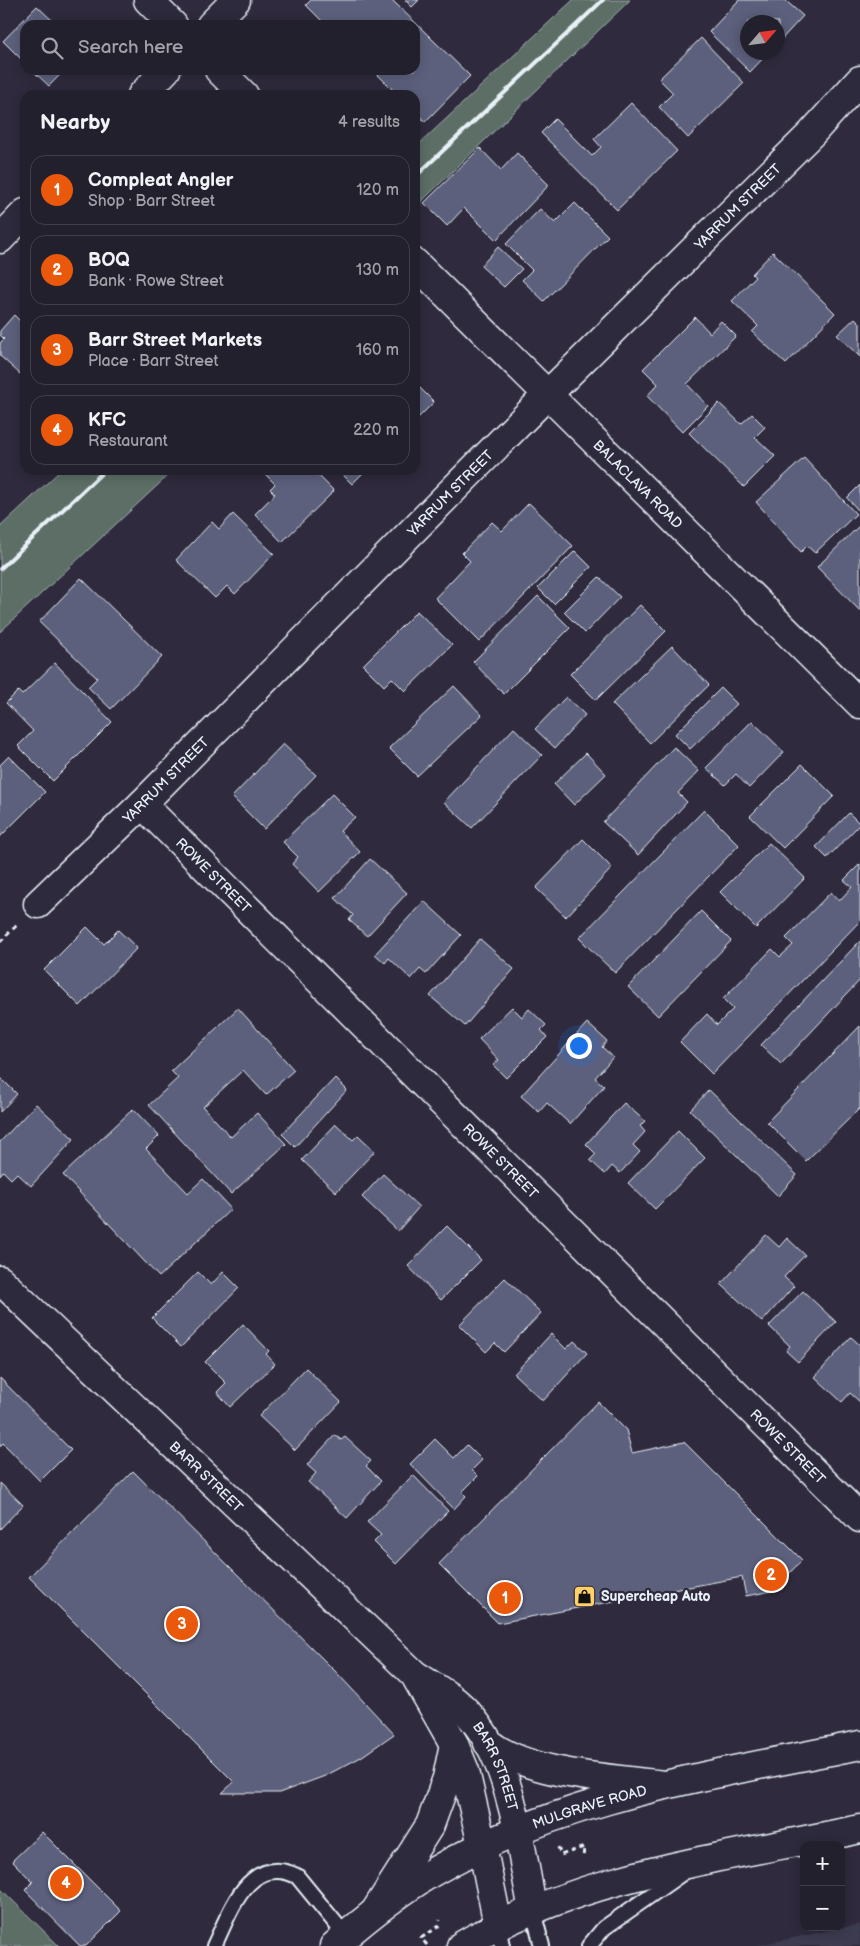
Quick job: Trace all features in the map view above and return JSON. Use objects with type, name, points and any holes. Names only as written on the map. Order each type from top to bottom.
[{"type":"street","points":[[148,0],[169,20]]},
{"type":"street","points":[[216,20],[236,0]]},
{"type":"street","points":[[147,90],[161,75]]},
{"type":"street","points":[[224,75],[239,90]]},
{"type":"street","name":"YARRUM STREET","points":[[38,904],[142,804],[546,395],[812,133],[860,80]]},
{"type":"street","points":[[0,239],[20,218]]},
{"type":"street","name":"BALACLAVA ROAD","points":[[420,268],[546,395],[860,704]]},
{"type":"street","name":"ROWE STREET","points":[[142,804],[860,1518]]},
{"type":"street","name":"BARR STREET","points":[[0,1280],[414,1674],[461,1707],[488,1743],[503,1770],[518,1830],[533,1911]]},
{"type":"street","name":"BARR STREET","points":[[414,1674],[454,1744],[465,1771],[500,1936]]},
{"type":"street","points":[[488,1743],[508,1756],[534,1766],[665,1785]]},
{"type":"street","points":[[375,1911],[433,1820],[447,1778],[454,1744]]},
{"type":"street","name":"MULGRAVE ROAD","points":[[340,1941],[375,1911],[432,1872],[518,1830],[609,1798],[860,1744]]},
{"type":"street","points":[[461,1946],[500,1936],[533,1911],[594,1888],[699,1862],[860,1829]]},
{"type":"lane","points":[[589,1946],[604,1928],[699,1862]]},
{"type":"lane","name":"MULGRAVE ROAD","points":[[214,1946],[239,1894],[258,1876],[270,1872],[284,1872],[297,1876],[340,1941]]},
{"type":"lane","points":[[533,1911],[542,1946]]},
{"type":"path","points":[[556,1838],[561,1855],[584,1848],[583,1859]]},
{"type":"path","points":[[427,1945],[421,1938],[438,1927],[440,1920]]},
{"type":"shaded area","points":[[860,1924],[860,1946],[754,1946],[826,1931],[845,1931],[845,1927]]},
{"type":"green space","points":[[573,0],[630,0],[420,204],[420,143]]},
{"type":"green space","points":[[56,475],[169,475],[0,632],[0,527]]},
{"type":"green space","points":[[0,1888],[59,1946],[0,1946]]},
{"type":"building","points":[[311,0],[392,0],[413,20],[321,20],[306,5]]},
{"type":"building","points":[[405,0],[419,0],[412,7]]},
{"type":"building","points":[[739,0],[785,0],[803,16],[785,35],[785,15],[740,15],[740,60],[761,60],[750,72],[709,32]]},
{"type":"building","points":[[37,6],[52,20],[23,20]]},
{"type":"building","points":[[20,24],[20,58],[3,41]]},
{"type":"building","points":[[420,27],[470,76],[425,122],[420,116],[420,90],[393,90],[378,75],[420,75]]},
{"type":"building","points":[[701,38],[744,83],[688,138],[659,107],[673,93],[659,79]]},
{"type":"building","points":[[37,75],[60,75],[49,86]]},
{"type":"building","points":[[631,103],[677,151],[617,210],[541,133],[555,119],[592,156],[601,147],[594,139]]},
{"type":"building","points":[[480,148],[501,170],[517,153],[549,185],[496,240],[464,208],[447,226],[424,203]]},
{"type":"building","points":[[575,203],[608,236],[544,301],[522,280],[532,270],[506,244],[540,209],[555,223]]},
{"type":"building","points":[[498,247],[522,269],[504,287],[481,266]]},
{"type":"building","points":[[773,252],[835,313],[786,364],[752,332],[758,326],[732,301],[755,277],[752,274]]},
{"type":"building","points":[[14,315],[20,321],[20,374],[0,356],[0,343],[4,339],[0,335],[0,331]]},
{"type":"building","points":[[695,317],[710,333],[721,321],[736,336],[687,384],[708,406],[682,432],[647,396],[658,384],[643,369]]},
{"type":"building","points":[[855,318],[860,323],[860,357],[837,335]]},
{"type":"building","points":[[420,388],[434,402],[420,416]]},
{"type":"building","points":[[719,403],[741,424],[752,414],[765,427],[755,437],[775,456],[744,487],[689,433]]},
{"type":"building","points":[[804,458],[856,514],[815,553],[807,546],[801,552],[756,502]]},
{"type":"building","points":[[266,475],[318,475],[334,491],[282,542],[255,514],[275,494],[270,489],[275,484]]},
{"type":"building","points":[[343,475],[361,475],[352,484]]},
{"type":"building","points":[[860,485],[860,509],[859,511],[847,498]]},
{"type":"building","points":[[529,503],[573,546],[479,642],[435,598],[470,561],[462,553],[492,522],[502,531]]},
{"type":"building","points":[[233,514],[274,554],[235,594],[227,586],[215,598],[176,560],[212,522],[219,529]]},
{"type":"building","points":[[860,525],[860,611],[817,567]]},
{"type":"building","points":[[575,551],[591,567],[554,604],[538,588]]},
{"type":"building","points":[[599,577],[620,597],[585,633],[564,612]]},
{"type":"building","points":[[81,578],[162,657],[111,709],[88,687],[97,678],[39,622]]},
{"type":"building","points":[[538,596],[570,628],[504,694],[473,662]]},
{"type":"building","points":[[640,605],[666,631],[596,700],[570,674]]},
{"type":"building","points":[[417,611],[452,645],[405,691],[392,678],[384,686],[363,665]]},
{"type":"building","points":[[672,646],[709,685],[650,743],[612,704]]},
{"type":"building","points":[[55,663],[112,722],[53,781],[18,746],[33,731],[6,703],[18,691],[22,695]]},
{"type":"building","points":[[454,686],[482,715],[417,776],[389,748]]},
{"type":"building","points":[[721,688],[737,704],[690,749],[675,734]]},
{"type":"building","points":[[566,697],[585,715],[555,748],[535,729]]},
{"type":"building","points":[[752,721],[784,752],[749,788],[736,774],[725,785],[706,768]]},
{"type":"building","points":[[514,728],[542,755],[472,828],[444,802]]},
{"type":"building","points":[[283,744],[316,775],[264,829],[232,797]]},
{"type":"building","points":[[674,747],[699,771],[678,793],[687,802],[638,855],[603,822]]},
{"type":"building","points":[[586,753],[606,774],[574,805],[554,784]]},
{"type":"building","points":[[9,756],[45,792],[0,837],[0,765]]},
{"type":"building","points":[[802,764],[834,796],[783,848],[750,816]]},
{"type":"building","points":[[332,794],[355,817],[340,831],[360,852],[319,892],[292,864],[298,857],[283,842]]},
{"type":"building","points":[[704,810],[739,845],[615,973],[579,938]]},
{"type":"building","points":[[849,813],[860,824],[827,858],[816,847]]},
{"type":"building","points":[[583,839],[612,868],[566,917],[536,888]]},
{"type":"building","points":[[769,843],[805,878],[756,928],[720,892]]},
{"type":"building","points":[[370,859],[407,893],[367,936],[349,920],[353,915],[335,898]]},
{"type":"building","points":[[860,864],[860,921],[712,1074],[680,1042],[707,1014],[717,1025],[733,1009],[723,999],[772,949],[780,957],[793,945],[786,938],[831,892],[839,901],[852,887],[844,880]]},
{"type":"building","points":[[424,901],[461,935],[426,974],[420,969],[411,979],[389,958],[385,963],[375,954]]},
{"type":"building","points":[[701,911],[731,941],[658,1016],[628,987]]},
{"type":"building","points":[[87,927],[104,944],[118,930],[137,948],[80,1006],[44,970]]},
{"type":"building","points":[[480,939],[514,969],[465,1026],[430,996]]},
{"type":"building","points":[[860,941],[860,980],[781,1064],[761,1045]]},
{"type":"building","points":[[512,1007],[522,1017],[529,1009],[546,1025],[541,1030],[547,1037],[506,1078],[493,1065],[499,1060],[479,1039]]},
{"type":"building","points":[[238,1008],[294,1070],[266,1095],[243,1070],[203,1107],[231,1137],[257,1113],[286,1144],[231,1194],[149,1105],[178,1078],[171,1071]]},
{"type":"building","points":[[587,1023],[607,1041],[602,1047],[613,1057],[595,1078],[604,1086],[570,1124],[547,1103],[539,1112],[521,1096]]},
{"type":"building","points":[[860,1026],[860,1108],[806,1161],[767,1122]]},
{"type":"building","points":[[0,1077],[17,1094],[0,1112]]},
{"type":"building","points":[[335,1078],[347,1090],[295,1147],[282,1134]]},
{"type":"building","points":[[709,1090],[797,1175],[778,1196],[690,1110]]},
{"type":"building","points":[[624,1103],[645,1121],[640,1126],[645,1132],[633,1145],[640,1152],[620,1173],[612,1166],[605,1174],[590,1160],[596,1154],[586,1144]]},
{"type":"building","points":[[36,1104],[74,1139],[31,1186],[17,1173],[11,1179],[3,1171],[0,1175],[0,1142]]},
{"type":"building","points":[[133,1109],[159,1136],[146,1149],[188,1193],[203,1179],[231,1209],[159,1277],[63,1175]]},
{"type":"building","points":[[336,1124],[353,1140],[358,1135],[375,1151],[336,1192],[302,1160]]},
{"type":"building","points":[[678,1131],[705,1158],[655,1209],[628,1183]]},
{"type":"building","points":[[383,1174],[419,1207],[398,1231],[362,1197]]},
{"type":"building","points":[[447,1226],[481,1260],[441,1300],[408,1266]]},
{"type":"building","points":[[766,1235],[779,1247],[787,1238],[805,1255],[784,1277],[794,1286],[762,1322],[721,1284]]},
{"type":"building","points":[[198,1272],[211,1285],[223,1272],[239,1288],[181,1347],[152,1318]]},
{"type":"building","points":[[505,1278],[541,1313],[504,1352],[495,1343],[486,1352],[459,1325]]},
{"type":"building","points":[[803,1291],[836,1322],[798,1362],[786,1351],[790,1346],[769,1326]]},
{"type":"building","points":[[243,1324],[269,1351],[266,1354],[275,1364],[230,1407],[217,1392],[226,1383],[205,1362]]},
{"type":"building","points":[[551,1334],[566,1349],[574,1341],[587,1353],[543,1401],[514,1374]]},
{"type":"building","points":[[851,1337],[860,1345],[860,1402],[850,1393],[842,1402],[815,1377]]},
{"type":"building","points":[[306,1368],[341,1402],[295,1450],[259,1416]]},
{"type":"building","points":[[0,1378],[71,1450],[40,1481],[3,1443],[0,1446]]},
{"type":"building","points":[[598,1402],[626,1430],[632,1453],[684,1442],[802,1560],[781,1582],[782,1589],[746,1596],[742,1577],[498,1623],[439,1564]]},
{"type":"building","points":[[335,1435],[341,1440],[345,1437],[371,1461],[366,1466],[381,1481],[347,1518],[308,1482],[316,1473],[307,1465]]},
{"type":"building","points":[[435,1439],[454,1458],[467,1445],[482,1460],[472,1470],[478,1476],[462,1492],[466,1496],[454,1509],[410,1464]]},
{"type":"building","points":[[133,1471],[336,1672],[394,1734],[361,1757],[325,1776],[279,1793],[222,1793],[234,1782],[29,1577]]},
{"type":"building","points":[[413,1475],[448,1511],[396,1564],[374,1542],[381,1535],[367,1522]]},
{"type":"building","points":[[0,1483],[23,1505],[0,1529]]},
{"type":"building","points":[[42,1832],[121,1911],[86,1946],[80,1946],[25,1890],[33,1882],[12,1861]]},
{"type":"railway","points":[[420,172],[603,0]]},
{"type":"railway","points":[[0,569],[100,475]]},
{"type":"place","name":"BOQ","points":[[771,1575]]},
{"type":"place","name":"Supercheap Auto","points":[[585,1596]]},
{"type":"place","name":"Compleat Angler","points":[[505,1598]]},
{"type":"place","name":"Barr Street Markets","points":[[182,1624]]},
{"type":"place","name":"KFC","points":[[66,1883]]}]
